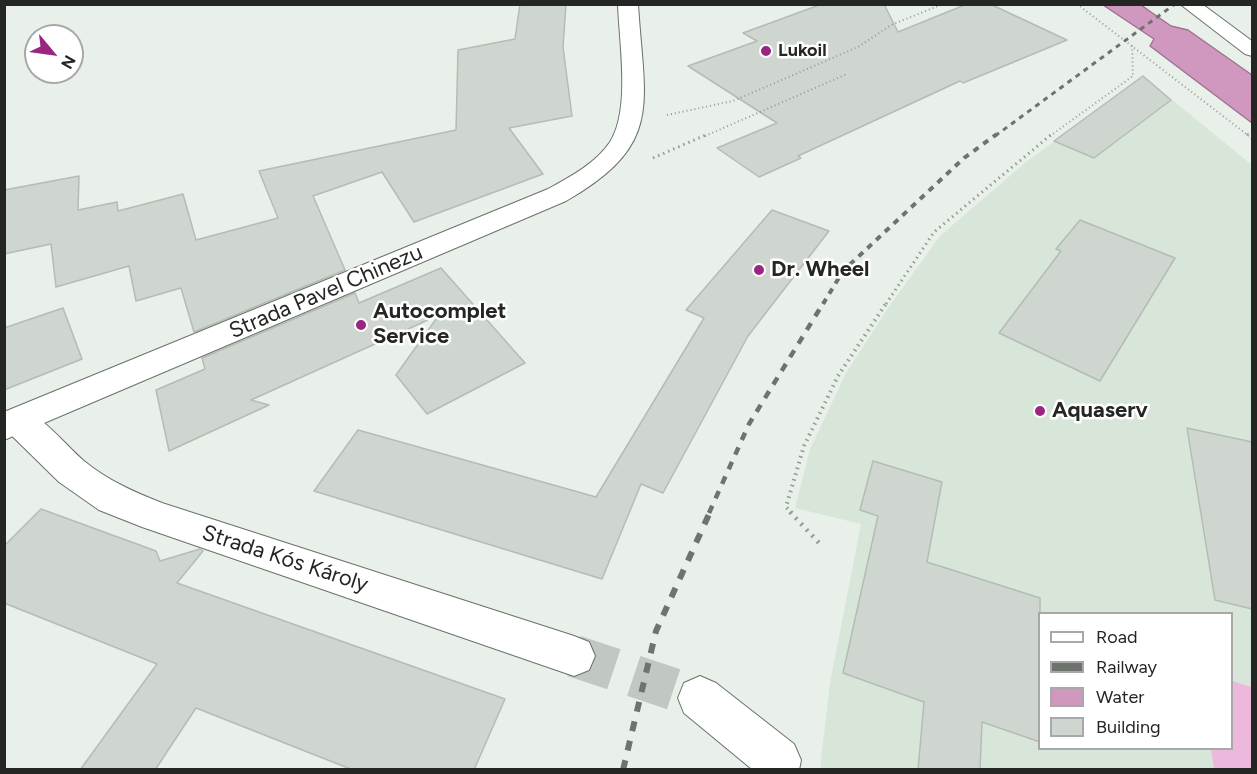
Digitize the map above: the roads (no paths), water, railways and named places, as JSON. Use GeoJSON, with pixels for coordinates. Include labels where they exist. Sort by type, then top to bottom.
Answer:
{"type":"FeatureCollection","features":[{"type":"Feature","properties":{"kind":"main road","name":"Strada Pavel Chinezu"},"geometry":{"type":"LineString","coordinates":[[11,424],[557,195],[591,176],[611,154],[627,130],[632,97],[628,4]]}},
{"type":"Feature","properties":{"kind":"main road"},"geometry":{"type":"LineString","coordinates":[[1189,4],[1252,49]]}},
{"type":"Feature","properties":{"kind":"main road","name":"Strada Kós Károly"},"geometry":{"type":"LineString","coordinates":[[11,424],[72,472],[112,499],[155,516],[574,656]]}},
{"type":"Feature","properties":{"kind":"main road"},"geometry":{"type":"LineString","coordinates":[[700,698],[778,760],[777,770]]}},
{"type":"Feature","properties":{"kind":"water"},"geometry":{"type":"Polygon","coordinates":[[[1103,5],[1141,5],[1171,26],[1188,30],[1252,75],[1252,123],[1150,46],[1154,39],[1103,5]]]}},
{"type":"Feature","properties":{"kind":"tunnel"},"geometry":{"type":"LineString","coordinates":[[574,656],[700,698]]}},
{"type":"Feature","properties":{"kind":"railway"},"geometry":{"type":"LineString","coordinates":[[995,136],[1175,4]]}},
{"type":"Feature","properties":{"kind":"railway"},"geometry":{"type":"LineString","coordinates":[[823,304],[843,271],[964,158],[997,134]]}},
{"type":"Feature","properties":{"kind":"railway"},"geometry":{"type":"LineString","coordinates":[[709,513],[749,424],[824,302]]}},
{"type":"Feature","properties":{"kind":"railway"},"geometry":{"type":"LineString","coordinates":[[623,770],[656,631],[710,512]]}},
{"type":"Feature","properties":{"kind":"place","name":"Lukoil"},"geometry":{"type":"Point","coordinates":[766,51]}},
{"type":"Feature","properties":{"kind":"place","name":"Dr. Wheel"},"geometry":{"type":"Point","coordinates":[759,270]}},
{"type":"Feature","properties":{"kind":"place","name":"Autocomplet Service"},"geometry":{"type":"Point","coordinates":[361,325]}},
{"type":"Feature","properties":{"kind":"place","name":"Aquaserv"},"geometry":{"type":"Point","coordinates":[1040,411]}}]}
